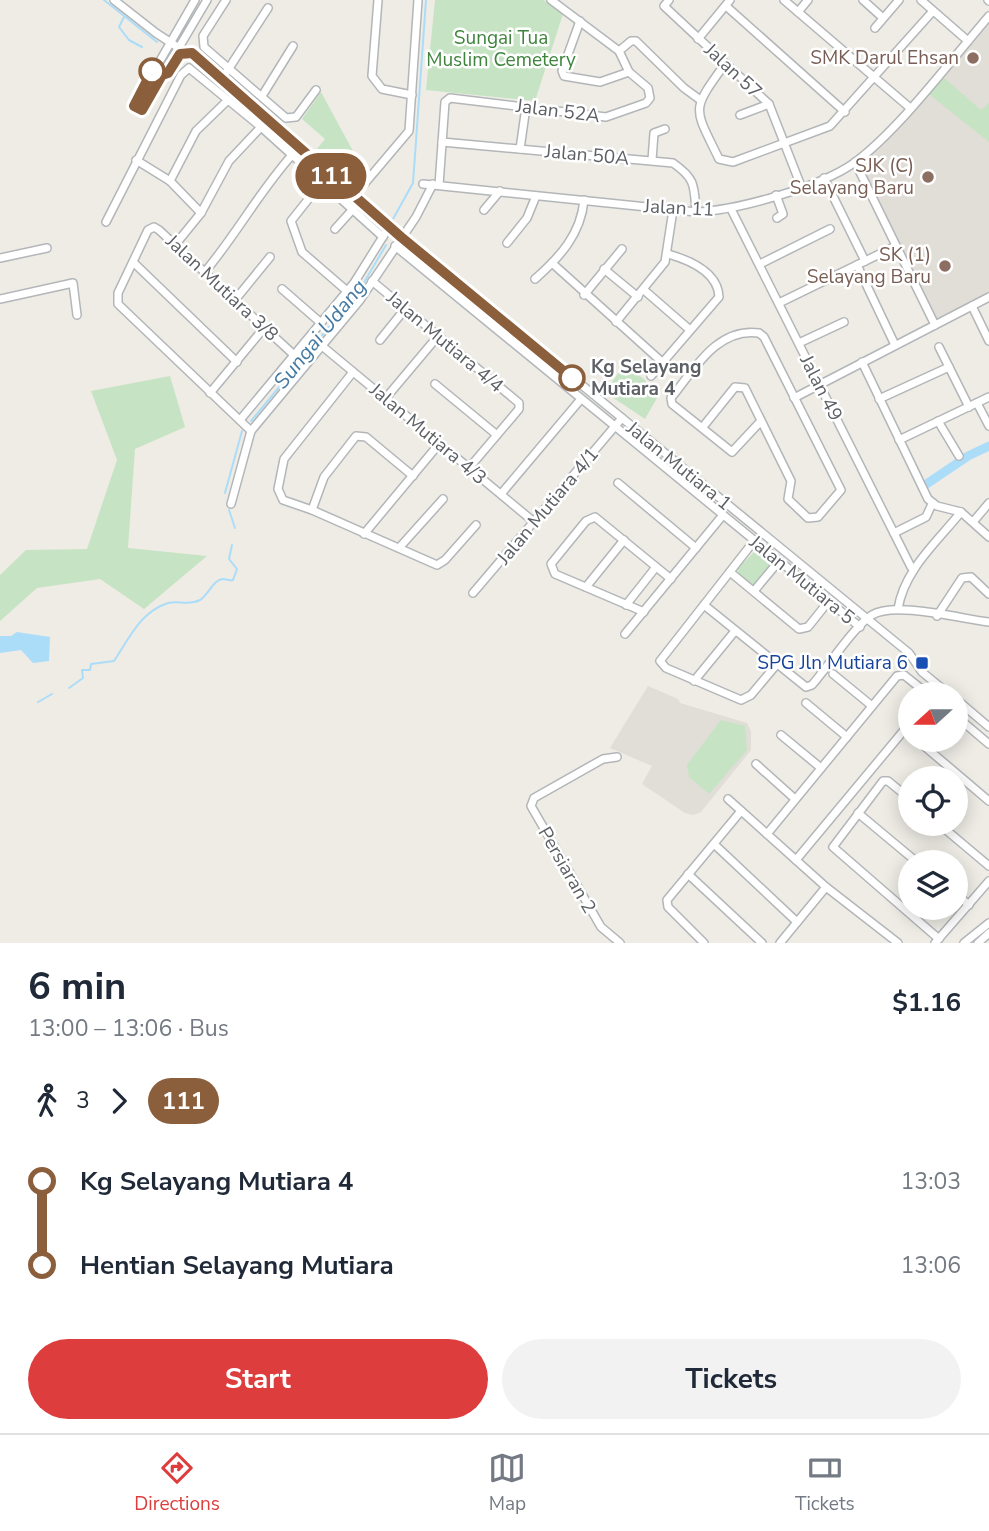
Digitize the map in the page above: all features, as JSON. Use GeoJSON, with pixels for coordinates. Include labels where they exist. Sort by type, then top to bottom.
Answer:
{"type":"FeatureCollection","features":[{"type":"Feature","properties":{"kind":"street","name":"Jalan Mutiara 1"},"geometry":{"type":"LineString","coordinates":[[114,0],[156,33],[192,53],[389,227],[909,653],[922,672],[934,682]]}},
{"type":"Feature","properties":{"kind":"street"},"geometry":{"type":"LineString","coordinates":[[195,0],[134,106],[142,110],[207,0]]}},
{"type":"Feature","properties":{"kind":"street"},"geometry":{"type":"LineString","coordinates":[[226,0],[202,42],[286,118],[296,117],[316,90]]}},
{"type":"Feature","properties":{"kind":"street"},"geometry":{"type":"LineString","coordinates":[[378,0],[372,76],[382,89],[412,94]]}},
{"type":"Feature","properties":{"kind":"street"},"geometry":{"type":"LineString","coordinates":[[354,196],[404,141],[409,131],[418,0]]}},
{"type":"Feature","properties":{"kind":"street","name":"Jalan 52A"},"geometry":{"type":"LineString","coordinates":[[442,142],[445,102],[450,98],[606,117],[646,103],[650,97],[648,88],[629,72],[619,51],[551,0]]}},
{"type":"Feature","properties":{"kind":"street"},"geometry":{"type":"LineString","coordinates":[[784,0],[909,107]]}},
{"type":"Feature","properties":{"kind":"street"},"geometry":{"type":"LineString","coordinates":[[798,12],[808,0]]}},
{"type":"Feature","properties":{"kind":"street"},"geometry":{"type":"LineString","coordinates":[[863,0],[883,18]]}},
{"type":"Feature","properties":{"kind":"street"},"geometry":{"type":"LineString","coordinates":[[875,28],[899,0]]}},
{"type":"Feature","properties":{"kind":"street"},"geometry":{"type":"LineString","coordinates":[[921,0],[968,41]]}},
{"type":"Feature","properties":{"kind":"street","name":"Jalan 57"},"geometry":{"type":"LineString","coordinates":[[666,3],[698,38],[769,104],[801,187]]}},
{"type":"Feature","properties":{"kind":"street"},"geometry":{"type":"LineString","coordinates":[[698,38],[728,3],[845,112]]}},
{"type":"Feature","properties":{"kind":"street"},"geometry":{"type":"LineString","coordinates":[[222,79],[268,8]]}},
{"type":"Feature","properties":{"kind":"street"},"geometry":{"type":"LineString","coordinates":[[725,64],[699,99],[698,114],[719,159],[725,162],[821,131],[845,112],[933,11]]}},
{"type":"Feature","properties":{"kind":"street","name":"Jalan 11"},"geometry":{"type":"LineString","coordinates":[[423,184],[696,212],[732,209],[801,187],[855,162],[909,107],[989,16]]}},
{"type":"Feature","properties":{"kind":"street"},"geometry":{"type":"LineString","coordinates":[[580,21],[562,71],[564,76],[600,82],[629,72]]}},
{"type":"Feature","properties":{"kind":"street"},"geometry":{"type":"LineString","coordinates":[[162,75],[168,73],[180,54],[192,53],[189,42],[191,26]]}},
{"type":"Feature","properties":{"kind":"street"},"geometry":{"type":"LineString","coordinates":[[156,33],[169,34],[178,27]]}},
{"type":"Feature","properties":{"kind":"street"},"geometry":{"type":"LineString","coordinates":[[156,33],[161,40],[163,53]]}},
{"type":"Feature","properties":{"kind":"street"},"geometry":{"type":"LineString","coordinates":[[619,51],[631,41],[636,41],[684,89],[699,99]]}},
{"type":"Feature","properties":{"kind":"street"},"geometry":{"type":"LineString","coordinates":[[262,96],[293,46]]}},
{"type":"Feature","properties":{"kind":"street"},"geometry":{"type":"LineString","coordinates":[[106,222],[184,69],[193,69],[383,237]]}},
{"type":"Feature","properties":{"kind":"street"},"geometry":{"type":"LineString","coordinates":[[170,181],[197,131],[228,100]]}},
{"type":"Feature","properties":{"kind":"street"},"geometry":{"type":"LineString","coordinates":[[740,115],[769,104]]}},
{"type":"Feature","properties":{"kind":"street"},"geometry":{"type":"LineString","coordinates":[[520,149],[526,107]]}},
{"type":"Feature","properties":{"kind":"street"},"geometry":{"type":"LineString","coordinates":[[175,245],[201,213],[229,161],[261,127]]}},
{"type":"Feature","properties":{"kind":"street"},"geometry":{"type":"LineString","coordinates":[[652,160],[654,133],[666,129]]}},
{"type":"Feature","properties":{"kind":"street"},"geometry":{"type":"LineString","coordinates":[[231,504],[251,431],[322,346],[372,281],[416,217],[436,185],[442,142]]}},
{"type":"Feature","properties":{"kind":"street","name":"Jalan 50A"},"geometry":{"type":"LineString","coordinates":[[442,142],[673,163],[687,172],[694,183],[696,212]]}},
{"type":"Feature","properties":{"kind":"street"},"geometry":{"type":"LineString","coordinates":[[205,273],[236,234],[266,185],[292,155]]}},
{"type":"Feature","properties":{"kind":"street"},"geometry":{"type":"LineString","coordinates":[[136,160],[170,181],[201,213]]}},
{"type":"Feature","properties":{"kind":"street"},"geometry":{"type":"LineString","coordinates":[[855,162],[935,325]]}},
{"type":"Feature","properties":{"kind":"street"},"geometry":{"type":"LineString","coordinates":[[824,178],[865,261]]}},
{"type":"Feature","properties":{"kind":"street"},"geometry":{"type":"LineString","coordinates":[[322,182],[292,221],[302,252],[347,291]]}},
{"type":"Feature","properties":{"kind":"street"},"geometry":{"type":"LineString","coordinates":[[484,210],[500,191]]}},
{"type":"Feature","properties":{"kind":"street"},"geometry":{"type":"LineString","coordinates":[[507,243],[527,218],[536,195]]}},
{"type":"Feature","properties":{"kind":"street"},"geometry":{"type":"LineString","coordinates":[[776,195],[783,214],[777,218]]}},
{"type":"Feature","properties":{"kind":"street"},"geometry":{"type":"LineString","coordinates":[[535,278],[552,263],[577,230],[583,200]]}},
{"type":"Feature","properties":{"kind":"street"},"geometry":{"type":"LineString","coordinates":[[335,229],[353,209]]}},
{"type":"Feature","properties":{"kind":"street","name":"Jalan 49"},"geometry":{"type":"LineString","coordinates":[[732,209],[911,567]]}},
{"type":"Feature","properties":{"kind":"street"},"geometry":{"type":"LineString","coordinates":[[616,322],[661,270],[668,254],[673,210]]}},
{"type":"Feature","properties":{"kind":"street"},"geometry":{"type":"LineString","coordinates":[[240,420],[347,291],[389,227]]}},
{"type":"Feature","properties":{"kind":"street","name":"Jalan Mutiara 3/8"},"geometry":{"type":"LineString","coordinates":[[211,393],[120,306],[117,296],[151,228],[159,230],[294,355]]}},
{"type":"Feature","properties":{"kind":"street"},"geometry":{"type":"LineString","coordinates":[[760,264],[830,229]]}},
{"type":"Feature","properties":{"kind":"street","name":"Jalan Mutiara 5"},"geometry":{"type":"LineString","coordinates":[[395,246],[860,627]]}},
{"type":"Feature","properties":{"kind":"street"},"geometry":{"type":"LineString","coordinates":[[779,303],[896,246]]}},
{"type":"Feature","properties":{"kind":"street"},"geometry":{"type":"LineString","coordinates":[[0,258],[47,248]]}},
{"type":"Feature","properties":{"kind":"street"},"geometry":{"type":"LineString","coordinates":[[584,295],[622,249]]}},
{"type":"Feature","properties":{"kind":"street"},"geometry":{"type":"LineString","coordinates":[[651,376],[719,298],[718,287],[697,265],[668,254]]}},
{"type":"Feature","properties":{"kind":"street"},"geometry":{"type":"LineString","coordinates":[[234,300],[270,257]]}},
{"type":"Feature","properties":{"kind":"street"},"geometry":{"type":"LineString","coordinates":[[133,261],[237,362]]}},
{"type":"Feature","properties":{"kind":"street"},"geometry":{"type":"LineString","coordinates":[[552,263],[584,295],[662,362]]}},
{"type":"Feature","properties":{"kind":"street"},"geometry":{"type":"LineString","coordinates":[[857,265],[895,345]]}},
{"type":"Feature","properties":{"kind":"street"},"geometry":{"type":"LineString","coordinates":[[604,269],[690,330]]}},
{"type":"Feature","properties":{"kind":"street","name":"Jalan Mutiara 4/4"},"geometry":{"type":"LineString","coordinates":[[372,281],[519,403],[519,409],[469,468]]}},
{"type":"Feature","properties":{"kind":"street"},"geometry":{"type":"LineString","coordinates":[[0,299],[73,283],[77,315]]}},
{"type":"Feature","properties":{"kind":"street"},"geometry":{"type":"LineString","coordinates":[[282,289],[321,323]]}},
{"type":"Feature","properties":{"kind":"street"},"geometry":{"type":"LineString","coordinates":[[794,398],[989,297]]}},
{"type":"Feature","properties":{"kind":"street"},"geometry":{"type":"LineString","coordinates":[[972,306],[989,341]]}},
{"type":"Feature","properties":{"kind":"street"},"geometry":{"type":"LineString","coordinates":[[380,340],[405,309]]}},
{"type":"Feature","properties":{"kind":"street"},"geometry":{"type":"LineString","coordinates":[[799,343],[844,322]]}},
{"type":"Feature","properties":{"kind":"street"},"geometry":{"type":"LineString","coordinates":[[251,431],[211,393],[264,328]]}},
{"type":"Feature","properties":{"kind":"street"},"geometry":{"type":"LineString","coordinates":[[702,428],[735,387],[745,388],[791,481],[788,499],[808,518],[818,517],[841,490],[764,337],[754,332],[728,337],[717,343],[671,398],[672,404],[729,451],[734,451],[760,422]]}},
{"type":"Feature","properties":{"kind":"street"},"geometry":{"type":"LineString","coordinates":[[385,399],[438,336]]}},
{"type":"Feature","properties":{"kind":"street","name":"Jalan Mutiara 4/3"},"geometry":{"type":"LineString","coordinates":[[322,346],[534,522]]}},
{"type":"Feature","properties":{"kind":"street"},"geometry":{"type":"LineString","coordinates":[[939,347],[969,407]]}},
{"type":"Feature","properties":{"kind":"street"},"geometry":{"type":"LineString","coordinates":[[862,362],[932,504],[961,512],[989,537]]}},
{"type":"Feature","properties":{"kind":"street"},"geometry":{"type":"LineString","coordinates":[[879,399],[949,367]]}},
{"type":"Feature","properties":{"kind":"street"},"geometry":{"type":"LineString","coordinates":[[353,372],[284,459],[279,496],[283,500],[440,564],[476,525]]}},
{"type":"Feature","properties":{"kind":"street"},"geometry":{"type":"LineString","coordinates":[[435,384],[497,435]]}},
{"type":"Feature","properties":{"kind":"street"},"geometry":{"type":"LineString","coordinates":[[899,440],[989,397]]}},
{"type":"Feature","properties":{"kind":"street"},"geometry":{"type":"LineString","coordinates":[[501,495],[581,400]]}},
{"type":"Feature","properties":{"kind":"street"},"geometry":{"type":"LineString","coordinates":[[977,402],[989,426]]}},
{"type":"Feature","properties":{"kind":"street","name":"Jalan Mutiara 4/1"},"geometry":{"type":"LineString","coordinates":[[473,593],[622,418]]}},
{"type":"Feature","properties":{"kind":"street"},"geometry":{"type":"LineString","coordinates":[[938,421],[959,456]]}},
{"type":"Feature","properties":{"kind":"street"},"geometry":{"type":"LineString","coordinates":[[312,510],[324,477],[356,436],[366,436],[413,476]]}},
{"type":"Feature","properties":{"kind":"street"},"geometry":{"type":"LineString","coordinates":[[364,534],[439,444]]}},
{"type":"Feature","properties":{"kind":"street"},"geometry":{"type":"LineString","coordinates":[[618,483],[696,548]]}},
{"type":"Feature","properties":{"kind":"street"},"geometry":{"type":"LineString","coordinates":[[399,548],[443,499]]}},
{"type":"Feature","properties":{"kind":"street"},"geometry":{"type":"LineString","coordinates":[[973,522],[989,503]]}},
{"type":"Feature","properties":{"kind":"street"},"geometry":{"type":"LineString","coordinates":[[894,533],[926,517],[932,504]]}},
{"type":"Feature","properties":{"kind":"street"},"geometry":{"type":"LineString","coordinates":[[898,609],[901,592],[912,570],[961,512]]}},
{"type":"Feature","properties":{"kind":"street"},"geometry":{"type":"LineString","coordinates":[[625,634],[723,515]]}},
{"type":"Feature","properties":{"kind":"street"},"geometry":{"type":"LineString","coordinates":[[644,612],[555,574],[551,564],[591,518],[597,518],[671,579]]}},
{"type":"Feature","properties":{"kind":"street"},"geometry":{"type":"LineString","coordinates":[[586,587],[624,540]]}},
{"type":"Feature","properties":{"kind":"street"},"geometry":{"type":"LineString","coordinates":[[754,541],[661,659],[662,666],[740,700],[746,699],[777,664]]}},
{"type":"Feature","properties":{"kind":"street"},"geometry":{"type":"LineString","coordinates":[[754,591],[779,561]]}},
{"type":"Feature","properties":{"kind":"street"},"geometry":{"type":"LineString","coordinates":[[626,605],[656,566]]}},
{"type":"Feature","properties":{"kind":"street"},"geometry":{"type":"LineString","coordinates":[[730,572],[799,629],[808,627],[828,602]]}},
{"type":"Feature","properties":{"kind":"street"},"geometry":{"type":"LineString","coordinates":[[937,616],[962,578],[971,577],[989,594]]}},
{"type":"Feature","properties":{"kind":"street"},"geometry":{"type":"LineString","coordinates":[[704,605],[802,685],[811,686],[867,619],[881,611],[898,609],[989,622]]}},
{"type":"Feature","properties":{"kind":"street"},"geometry":{"type":"LineString","coordinates":[[694,681],[735,631]]}},
{"type":"Feature","properties":{"kind":"street"},"geometry":{"type":"LineString","coordinates":[[833,674],[872,706]]}},
{"type":"Feature","properties":{"kind":"street"},"geometry":{"type":"LineString","coordinates":[[767,834],[900,674],[911,682]]}},
{"type":"Feature","properties":{"kind":"street"},"geometry":{"type":"LineString","coordinates":[[806,703],[847,737]]}},
{"type":"Feature","properties":{"kind":"street"},"geometry":{"type":"LineString","coordinates":[[968,709],[989,727]]}},
{"type":"Feature","properties":{"kind":"street"},"geometry":{"type":"LineString","coordinates":[[968,726],[989,744]]}},
{"type":"Feature","properties":{"kind":"street"},"geometry":{"type":"LineString","coordinates":[[781,736],[821,768]]}},
{"type":"Feature","properties":{"kind":"street"},"geometry":{"type":"LineString","coordinates":[[796,860],[898,741]]}},
{"type":"Feature","properties":{"kind":"street"},"geometry":{"type":"LineString","coordinates":[[931,752],[989,802]]}},
{"type":"Feature","properties":{"kind":"street","name":"Persiaran 2"},"geometry":{"type":"LineString","coordinates":[[617,757],[603,759],[534,798],[533,811],[601,927],[620,943]]}},
{"type":"Feature","properties":{"kind":"street"},"geometry":{"type":"LineString","coordinates":[[756,764],[795,799]]}},
{"type":"Feature","properties":{"kind":"street"},"geometry":{"type":"LineString","coordinates":[[898,790],[886,780],[833,847],[937,941],[989,881]]}},
{"type":"Feature","properties":{"kind":"street"},"geometry":{"type":"LineString","coordinates":[[728,799],[827,887],[898,943]]}},
{"type":"Feature","properties":{"kind":"street"},"geometry":{"type":"LineString","coordinates":[[704,943],[666,904],[741,811]]}},
{"type":"Feature","properties":{"kind":"street"},"geometry":{"type":"LineString","coordinates":[[858,813],[902,850]]}},
{"type":"Feature","properties":{"kind":"street"},"geometry":{"type":"LineString","coordinates":[[954,836],[989,866]]}},
{"type":"Feature","properties":{"kind":"street"},"geometry":{"type":"LineString","coordinates":[[714,844],[797,922]]}},
{"type":"Feature","properties":{"kind":"street"},"geometry":{"type":"LineString","coordinates":[[688,874],[762,943]]}},
{"type":"Feature","properties":{"kind":"street"},"geometry":{"type":"LineString","coordinates":[[780,943],[827,887]]}},
{"type":"Feature","properties":{"kind":"street"},"geometry":{"type":"LineString","coordinates":[[964,943],[989,923]]}},
{"type":"Feature","properties":{"kind":"street"},"geometry":{"type":"LineString","coordinates":[[978,943],[989,933]]}},
{"type":"Feature","properties":{"kind":"shaded area"},"geometry":{"type":"Polygon","coordinates":[[[989,22],[989,292],[937,318],[863,169],[864,160],[888,138],[989,22]]]}},
{"type":"Feature","properties":{"kind":"shaded area"},"geometry":{"type":"Polygon","coordinates":[[[648,686],[678,699],[680,703],[747,723],[751,731],[751,750],[701,812],[693,815],[685,813],[642,784],[652,766],[610,748],[648,686]]]}},
{"type":"Feature","properties":{"kind":"green space","name":"Sungai Tua Muslim Cemetery"},"geometry":{"type":"Polygon","coordinates":[[[435,0],[544,0],[563,14],[535,101],[426,90],[435,0]]]}},
{"type":"Feature","properties":{"kind":"green space"},"geometry":{"type":"Polygon","coordinates":[[[943,77],[981,110],[989,103],[989,142],[929,94],[943,77]]]}},
{"type":"Feature","properties":{"kind":"green space"},"geometry":{"type":"Polygon","coordinates":[[[321,92],[367,177],[357,187],[316,150],[325,139],[302,119],[321,92]]]}},
{"type":"Feature","properties":{"kind":"green space"},"geometry":{"type":"Polygon","coordinates":[[[624,365],[644,379],[657,398],[645,419],[609,395],[607,389],[624,365]]]}},
{"type":"Feature","properties":{"kind":"green space"},"geometry":{"type":"Polygon","coordinates":[[[170,376],[185,427],[135,449],[128,548],[207,556],[144,609],[100,579],[37,588],[0,621],[0,575],[26,550],[87,549],[117,460],[91,391],[170,376]]]}},
{"type":"Feature","properties":{"kind":"green space"},"geometry":{"type":"Polygon","coordinates":[[[759,547],[775,561],[755,586],[738,573],[738,568],[759,547]]]}},
{"type":"Feature","properties":{"kind":"green space"},"geometry":{"type":"Polygon","coordinates":[[[721,720],[745,726],[747,750],[709,794],[689,777],[687,765],[721,720]]]}},
{"type":"Feature","properties":{"kind":"water"},"geometry":{"type":"Polygon","coordinates":[[[17,632],[50,637],[49,661],[33,663],[21,650],[0,653],[0,636],[11,636],[17,632]]]}},
{"type":"Feature","properties":{"kind":"waterway"},"geometry":{"type":"LineString","coordinates":[[104,0],[157,42]]}},
{"type":"Feature","properties":{"kind":"waterway","name":"Sungai Udang"},"geometry":{"type":"LineString","coordinates":[[393,219],[413,183],[426,0]]}},
{"type":"Feature","properties":{"kind":"waterway"},"geometry":{"type":"LineString","coordinates":[[124,17],[119,27],[129,40],[142,47]]}},
{"type":"Feature","properties":{"kind":"waterway","name":"Sungai Udang"},"geometry":{"type":"LineString","coordinates":[[251,421],[359,291],[386,245]]}},
{"type":"Feature","properties":{"kind":"waterway","name":"Sungai Udang"},"geometry":{"type":"LineString","coordinates":[[225,493],[242,431]]}},
{"type":"Feature","properties":{"kind":"waterway"},"geometry":{"type":"LineString","coordinates":[[925,485],[968,456],[989,446]]}},
{"type":"Feature","properties":{"kind":"waterway","name":"Sungai Udang"},"geometry":{"type":"LineString","coordinates":[[229,510],[235,528]]}},
{"type":"Feature","properties":{"kind":"waterway","name":"Sungai Udang"},"geometry":{"type":"LineString","coordinates":[[69,688],[83,678],[82,670],[90,670],[91,664],[114,661],[136,627],[158,607],[172,602],[196,602],[220,580],[233,580],[237,569],[229,559],[232,545]]}},
{"type":"Feature","properties":{"kind":"waterway"},"geometry":{"type":"LineString","coordinates":[[38,702],[52,694]]}},
{"type":"Feature","properties":{"kind":"bus line","name":"111"},"geometry":{"type":"LineString","coordinates":[[152,71],[134,106],[142,110],[162,75],[168,73],[180,54],[192,53],[401,237],[572,378]]}},
{"type":"Feature","properties":{"kind":"place","name":"SMK Darul Ehsan"},"geometry":{"type":"Point","coordinates":[973,58]}},
{"type":"Feature","properties":{"kind":"place","name":"SJK (C) Selayang Baru"},"geometry":{"type":"Point","coordinates":[928,177]}},
{"type":"Feature","properties":{"kind":"place","name":"SK (1) Selayang Baru"},"geometry":{"type":"Point","coordinates":[945,266]}},
{"type":"Feature","properties":{"kind":"place","name":"Kg Selayang Mutiara 4"},"geometry":{"type":"Point","coordinates":[572,378]}},
{"type":"Feature","properties":{"kind":"place","name":"SPG Jln Mutiara 6"},"geometry":{"type":"Point","coordinates":[922,663]}}]}
